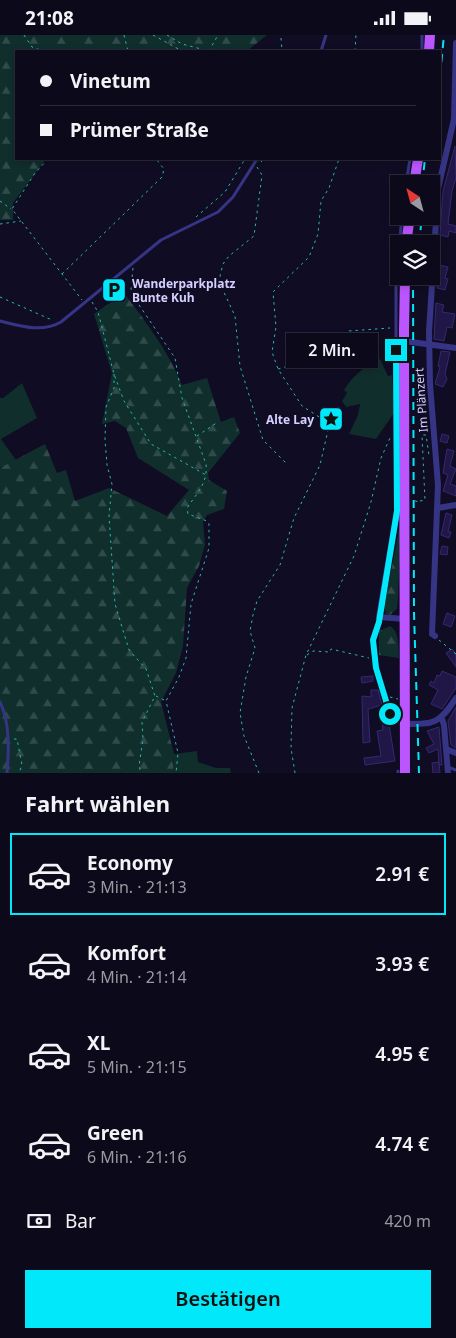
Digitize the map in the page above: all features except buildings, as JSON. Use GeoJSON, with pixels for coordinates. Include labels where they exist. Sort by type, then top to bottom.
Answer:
{"type":"FeatureCollection","features":[{"type":"Feature","properties":{"kind":"main road"},"geometry":{"type":"LineString","coordinates":[[429,50],[430,35]]}},
{"type":"Feature","properties":{"kind":"main road"},"geometry":{"type":"LineString","coordinates":[[415,175],[418,160]]}},
{"type":"Feature","properties":{"kind":"main road"},"geometry":{"type":"LineString","coordinates":[[401,772],[405,724],[405,576],[400,329],[404,285]]}},
{"type":"Feature","properties":{"kind":"street","name":"Im Plänzert"},"geometry":{"type":"LineString","coordinates":[[435,636],[432,634],[438,508],[438,461],[430,384],[430,343],[428,332],[438,189],[454,119],[456,43]]}},
{"type":"Feature","properties":{"kind":"street"},"geometry":{"type":"LineString","coordinates":[[405,619],[379,617],[397,511],[396,429],[400,342],[430,343],[456,348]]}},
{"type":"Feature","properties":{"kind":"street"},"geometry":{"type":"LineString","coordinates":[[438,508],[456,505]]}},
{"type":"Feature","properties":{"kind":"street"},"geometry":{"type":"LineString","coordinates":[[405,724],[432,722],[442,719],[456,698]]}},
{"type":"Feature","properties":{"kind":"street"},"geometry":{"type":"LineString","coordinates":[[442,719],[448,770]]}},
{"type":"Feature","properties":{"kind":"street"},"geometry":{"type":"LineString","coordinates":[[446,749],[456,753]]}},
{"type":"Feature","properties":{"kind":"lane"},"geometry":{"type":"LineString","coordinates":[[321,50],[326,35]]}},
{"type":"Feature","properties":{"kind":"lane"},"geometry":{"type":"LineString","coordinates":[[422,35],[422,50]]}},
{"type":"Feature","properties":{"kind":"lane"},"geometry":{"type":"LineString","coordinates":[[0,321],[32,328],[56,324],[90,299],[161,240],[218,212],[233,197],[256,160]]}},
{"type":"Feature","properties":{"kind":"lane"},"geometry":{"type":"LineString","coordinates":[[407,175],[410,160]]}},
{"type":"Feature","properties":{"kind":"lane"},"geometry":{"type":"LineString","coordinates":[[400,329],[396,280],[401,225]]}},
{"type":"Feature","properties":{"kind":"lane"},"geometry":{"type":"LineString","coordinates":[[379,617],[373,640],[374,659],[390,714]]}},
{"type":"Feature","properties":{"kind":"lane"},"geometry":{"type":"LineString","coordinates":[[0,702],[4,711],[8,738],[7,773]]}},
{"type":"Feature","properties":{"kind":"lane"},"geometry":{"type":"LineString","coordinates":[[448,770],[456,770]]}},
{"type":"Feature","properties":{"kind":"path"},"geometry":{"type":"LineString","coordinates":[[24,35],[32,47],[40,50]]}},
{"type":"Feature","properties":{"kind":"path"},"geometry":{"type":"LineString","coordinates":[[124,35],[128,50]]}},
{"type":"Feature","properties":{"kind":"path"},"geometry":{"type":"LineString","coordinates":[[153,35],[180,50]]}},
{"type":"Feature","properties":{"kind":"path"},"geometry":{"type":"LineString","coordinates":[[167,35],[182,44],[205,50]]}},
{"type":"Feature","properties":{"kind":"path"},"geometry":{"type":"LineString","coordinates":[[210,50],[218,35]]}},
{"type":"Feature","properties":{"kind":"path"},"geometry":{"type":"LineString","coordinates":[[355,50],[356,35]]}},
{"type":"Feature","properties":{"kind":"path"},"geometry":{"type":"LineString","coordinates":[[282,38],[282,50]]}},
{"type":"Feature","properties":{"kind":"path"},"geometry":{"type":"LineString","coordinates":[[12,209],[35,173],[47,160]]}},
{"type":"Feature","properties":{"kind":"path"},"geometry":{"type":"LineString","coordinates":[[61,274],[162,177],[164,169],[157,160]]}},
{"type":"Feature","properties":{"kind":"path"},"geometry":{"type":"LineString","coordinates":[[194,219],[215,203],[225,192],[244,160]]}},
{"type":"Feature","properties":{"kind":"path"},"geometry":{"type":"LineString","coordinates":[[256,160],[262,175],[254,236],[229,256],[223,264],[220,275],[222,288],[235,317],[240,366],[263,441],[287,464]]}},
{"type":"Feature","properties":{"kind":"path"},"geometry":{"type":"LineString","coordinates":[[258,773],[244,736],[240,713],[246,677],[255,648],[250,631],[252,615],[257,601],[280,565],[294,518],[320,465],[329,426],[327,422],[302,407],[278,369],[272,352],[276,321],[273,292],[309,257],[318,235],[321,201],[329,188],[339,160]]}},
{"type":"Feature","properties":{"kind":"path"},"geometry":{"type":"LineString","coordinates":[[0,201],[12,209],[22,221],[84,303]]}},
{"type":"Feature","properties":{"kind":"path"},"geometry":{"type":"LineString","coordinates":[[0,224],[22,221]]}},
{"type":"Feature","properties":{"kind":"path"},"geometry":{"type":"LineString","coordinates":[[131,265],[133,269],[131,289],[135,299],[175,358],[182,398],[206,464],[206,475],[202,488],[187,508],[188,514],[207,521],[209,524],[209,548],[192,597],[186,658],[179,677],[166,701],[178,753],[176,773]]}},
{"type":"Feature","properties":{"kind":"path"},"geometry":{"type":"LineString","coordinates":[[0,297],[52,320],[56,324]]}},
{"type":"Feature","properties":{"kind":"path"},"geometry":{"type":"LineString","coordinates":[[90,299],[98,312],[114,374],[124,401],[151,444],[206,475]]}},
{"type":"Feature","properties":{"kind":"path"},"geometry":{"type":"LineString","coordinates":[[278,369],[293,365],[297,360],[346,339],[348,331],[400,329]]}},
{"type":"Feature","properties":{"kind":"path"},"geometry":{"type":"LineString","coordinates":[[114,374],[114,388],[106,407],[105,440],[107,465],[112,484],[109,516],[115,604],[129,650],[146,669],[155,695],[166,701]]}},
{"type":"Feature","properties":{"kind":"path"},"geometry":{"type":"LineString","coordinates":[[323,420],[336,416],[339,422],[338,427]]}},
{"type":"Feature","properties":{"kind":"path"},"geometry":{"type":"LineString","coordinates":[[197,437],[218,423]]}},
{"type":"Feature","properties":{"kind":"path"},"geometry":{"type":"LineString","coordinates":[[295,773],[291,748],[292,708],[306,655],[354,556],[371,502],[381,458],[388,439],[396,429]]}},
{"type":"Feature","properties":{"kind":"path"},"geometry":{"type":"LineString","coordinates":[[415,501],[425,500],[422,435],[426,435],[430,462]]}},
{"type":"Feature","properties":{"kind":"path"},"geometry":{"type":"LineString","coordinates":[[435,636],[456,654]]}},
{"type":"Feature","properties":{"kind":"path"},"geometry":{"type":"LineString","coordinates":[[306,655],[313,651],[330,653],[331,649],[374,659]]}},
{"type":"Feature","properties":{"kind":"path"},"geometry":{"type":"LineString","coordinates":[[141,773],[139,760],[143,739],[142,721],[155,695]]}},
{"type":"Feature","properties":{"kind":"path"},"geometry":{"type":"LineString","coordinates":[[389,697],[399,699],[398,703]]}},
{"type":"Feature","properties":{"kind":"path"},"geometry":{"type":"LineString","coordinates":[[8,738],[17,739],[22,765],[19,773]]}},
{"type":"Feature","properties":{"kind":"green space"},"geometry":{"type":"Polygon","coordinates":[[[0,35],[267,35],[248,50],[15,50],[15,160],[45,160],[13,203],[13,220],[0,220],[0,35]]]}},
{"type":"Feature","properties":{"kind":"green space"},"geometry":{"type":"Polygon","coordinates":[[[124,293],[163,349],[182,385],[207,378],[221,422],[234,417],[240,433],[208,473],[209,480],[227,491],[224,509],[207,515],[203,522],[205,545],[199,566],[187,588],[183,646],[176,673],[161,702],[174,754],[173,773],[0,773],[0,468],[45,444],[57,473],[66,470],[75,501],[109,488],[167,516],[189,490],[138,458],[126,428],[115,421],[102,424],[112,373],[94,314],[124,293]]]}},
{"type":"Feature","properties":{"kind":"green space"},"geometry":{"type":"Polygon","coordinates":[[[380,359],[388,376],[392,375],[394,413],[376,439],[349,434],[358,415],[360,404],[346,407],[342,401],[347,393],[344,390],[359,372],[380,359]]]}},
{"type":"Feature","properties":{"kind":"green space"},"geometry":{"type":"Polygon","coordinates":[[[22,383],[37,418],[1,439],[16,460],[0,468],[0,398],[3,398],[22,383]]]}},
{"type":"Feature","properties":{"kind":"green space"},"geometry":{"type":"Polygon","coordinates":[[[401,519],[397,609],[390,615],[386,614],[384,608],[401,519]]]}},
{"type":"Feature","properties":{"kind":"green space"},"geometry":{"type":"Polygon","coordinates":[[[390,626],[397,636],[399,658],[379,655],[379,631],[390,626]]]}},
{"type":"Feature","properties":{"kind":"green space"},"geometry":{"type":"Polygon","coordinates":[[[197,751],[198,762],[216,768],[230,768],[231,773],[173,773],[174,754],[197,751]]]}},
{"type":"Feature","properties":{"kind":"railway"},"geometry":{"type":"LineString","coordinates":[[441,66],[444,35]]}},
{"type":"Feature","properties":{"kind":"railway"},"geometry":{"type":"LineString","coordinates":[[423,175],[425,160]]}},
{"type":"Feature","properties":{"kind":"railway"},"geometry":{"type":"LineString","coordinates":[[420,235],[421,225]]}},
{"type":"Feature","properties":{"kind":"railway"},"geometry":{"type":"LineString","coordinates":[[413,285],[414,613],[419,773]]}},
{"type":"Feature","properties":{"kind":"place","name":"Wanderparkplatz Bunte Kuh"},"geometry":{"type":"Point","coordinates":[114,290]}},
{"type":"Feature","properties":{"kind":"place","name":"Alte Lay"},"geometry":{"type":"Point","coordinates":[331,419]}},
{"type":"Feature","properties":{"kind":"route"},"geometry":{"type":"LineString","coordinates":[[390,714],[376,668],[373,640],[379,622],[397,511],[396,350]]}}]}
